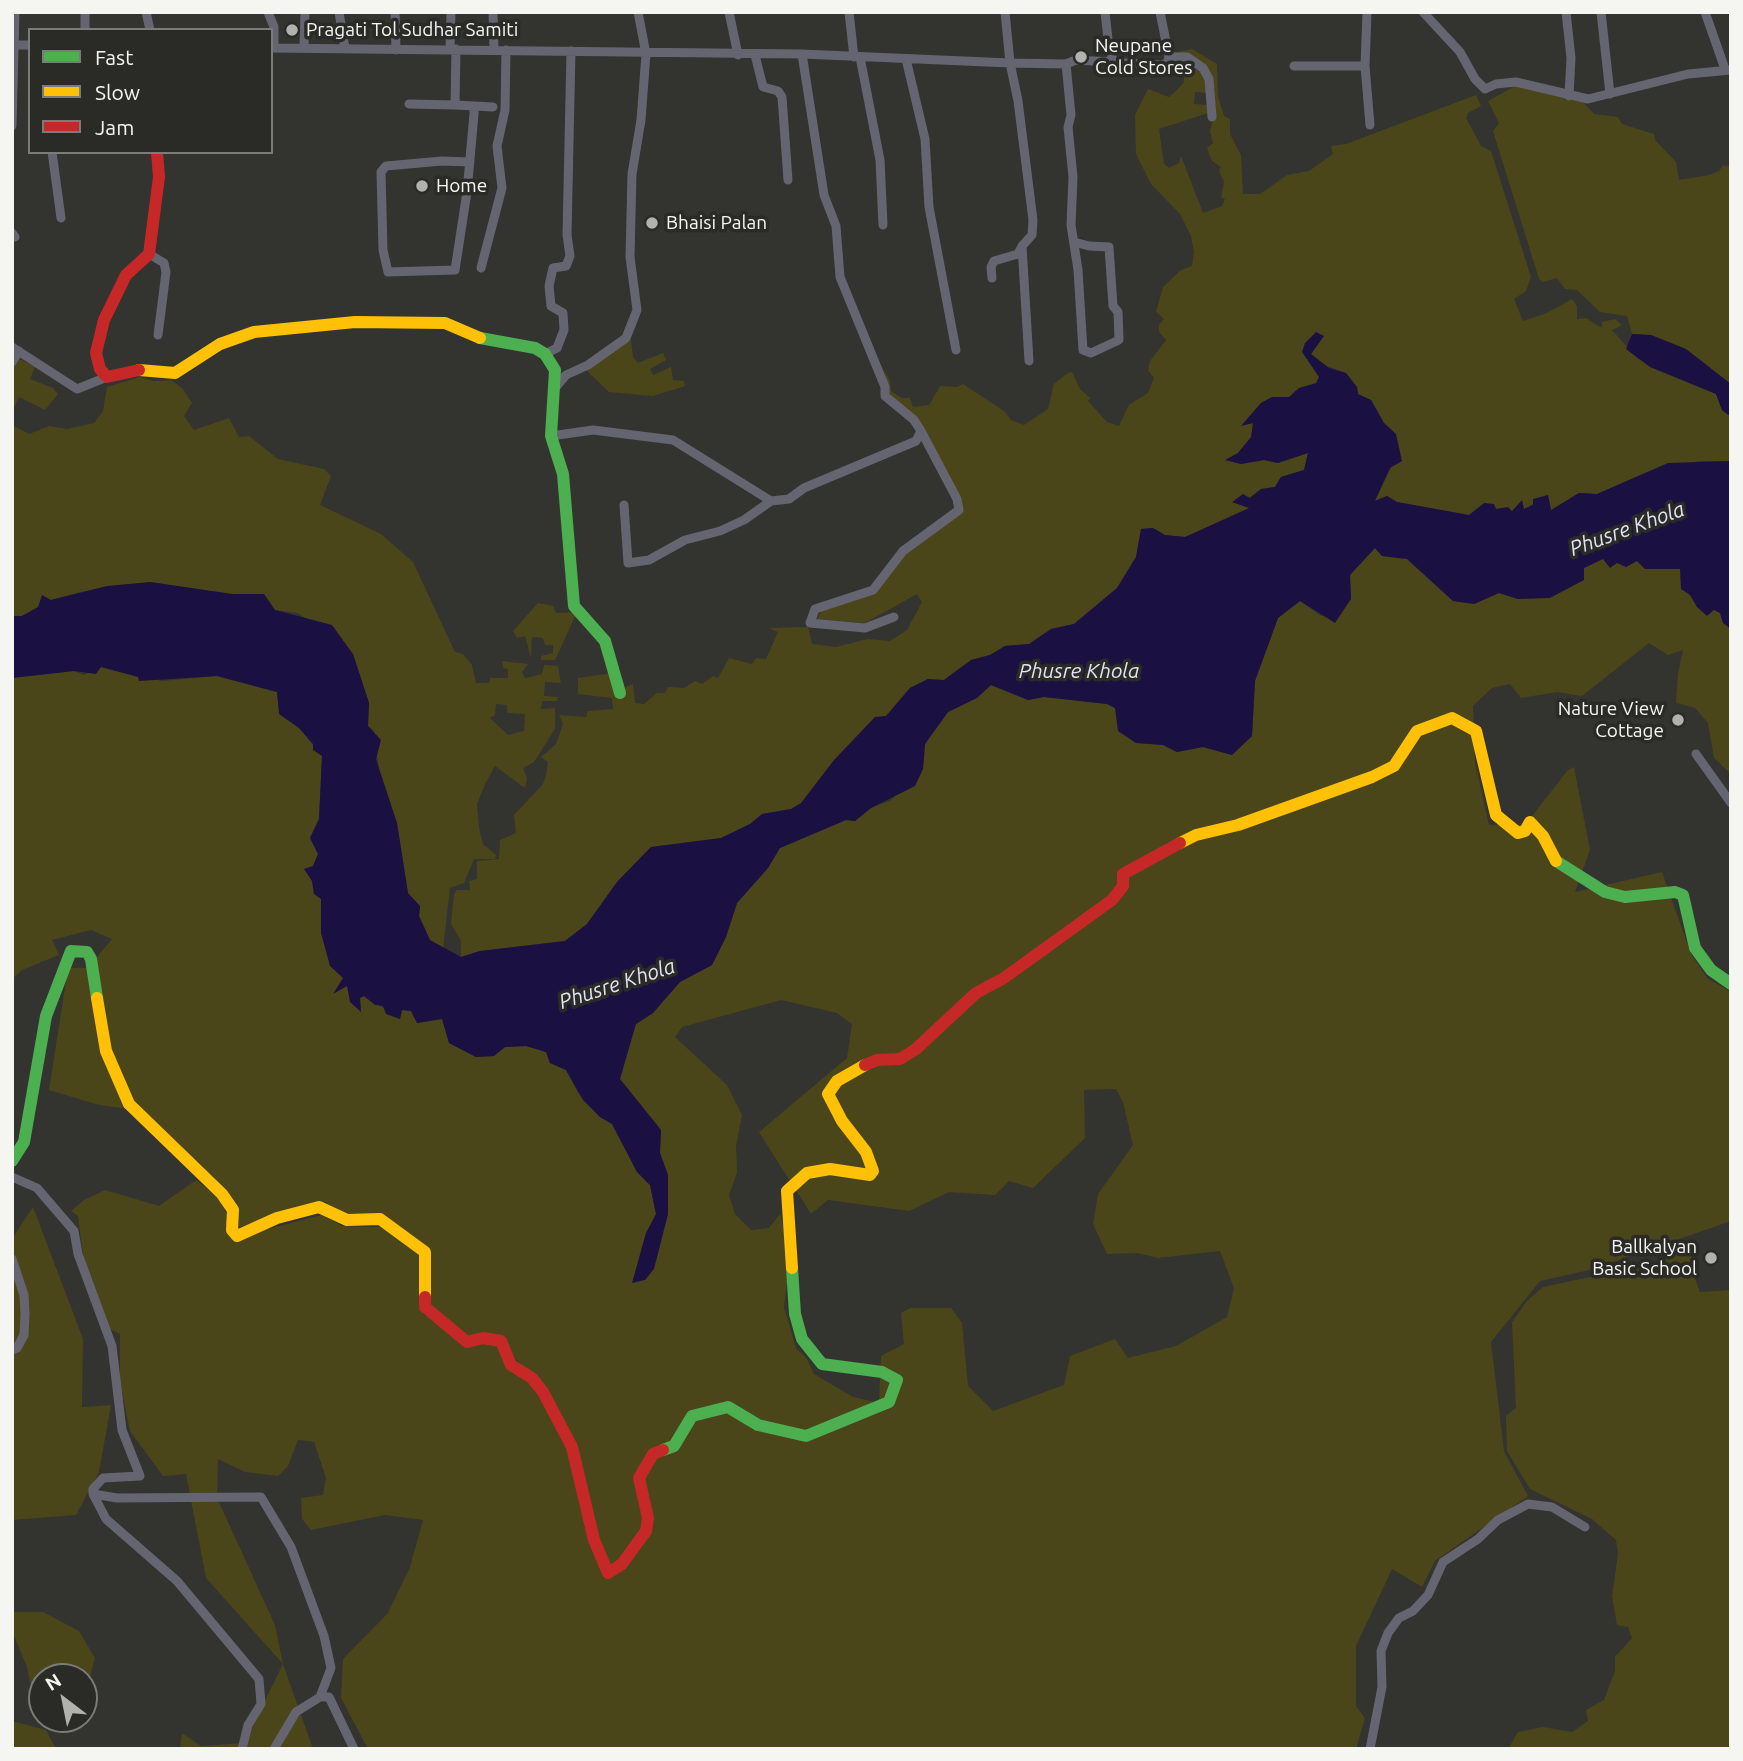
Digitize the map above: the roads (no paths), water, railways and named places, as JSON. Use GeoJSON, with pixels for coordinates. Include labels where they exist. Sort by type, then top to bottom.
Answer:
{"type":"FeatureCollection","features":[{"type":"Feature","properties":{"kind":"street"},"geometry":{"type":"LineString","coordinates":[[12,125],[15,12]]}},
{"type":"Feature","properties":{"kind":"street"},"geometry":{"type":"LineString","coordinates":[[268,12],[274,27],[273,48],[802,54],[1010,63],[1066,64],[1076,60],[1161,65],[1167,62],[1169,57],[1160,12]]}},
{"type":"Feature","properties":{"kind":"street"},"geometry":{"type":"LineString","coordinates":[[304,47],[305,12]]}},
{"type":"Feature","properties":{"kind":"street"},"geometry":{"type":"LineString","coordinates":[[339,12],[345,48]]}},
{"type":"Feature","properties":{"kind":"street"},"geometry":{"type":"LineString","coordinates":[[395,12],[396,50]]}},
{"type":"Feature","properties":{"kind":"street"},"geometry":{"type":"LineString","coordinates":[[451,12],[455,105]]}},
{"type":"Feature","properties":{"kind":"street"},"geometry":{"type":"LineString","coordinates":[[493,12],[494,49]]}},
{"type":"Feature","properties":{"kind":"street"},"geometry":{"type":"LineString","coordinates":[[554,388],[566,375],[597,359],[626,338],[637,310],[630,257],[632,174],[641,120],[646,54],[638,12]]}},
{"type":"Feature","properties":{"kind":"street"},"geometry":{"type":"LineString","coordinates":[[729,12],[738,55]]}},
{"type":"Feature","properties":{"kind":"street"},"geometry":{"type":"LineString","coordinates":[[849,12],[880,160],[883,225]]}},
{"type":"Feature","properties":{"kind":"street"},"geometry":{"type":"LineString","coordinates":[[992,278],[991,267],[994,261],[1018,254],[1032,236],[1033,220],[1005,12]]}},
{"type":"Feature","properties":{"kind":"street"},"geometry":{"type":"LineString","coordinates":[[1105,12],[1109,48],[1114,62]]}},
{"type":"Feature","properties":{"kind":"street"},"geometry":{"type":"LineString","coordinates":[[1367,12],[1365,66],[1370,125]]}},
{"type":"Feature","properties":{"kind":"street"},"geometry":{"type":"LineString","coordinates":[[1423,12],[1460,52],[1475,79],[1485,89],[1496,84],[1516,82],[1588,99],[1688,75],[1728,70],[1706,12]]}},
{"type":"Feature","properties":{"kind":"street"},"geometry":{"type":"LineString","coordinates":[[1566,12],[1571,58],[1569,96]]}},
{"type":"Feature","properties":{"kind":"street"},"geometry":{"type":"LineString","coordinates":[[1601,12],[1610,94]]}},
{"type":"Feature","properties":{"kind":"street"},"geometry":{"type":"LineString","coordinates":[[481,268],[502,188],[497,146],[505,110],[506,50]]}},
{"type":"Feature","properties":{"kind":"street"},"geometry":{"type":"LineString","coordinates":[[545,354],[557,348],[564,330],[563,313],[551,306],[549,286],[553,268],[566,266],[570,256],[567,235],[571,51]]}},
{"type":"Feature","properties":{"kind":"street"},"geometry":{"type":"LineString","coordinates":[[802,54],[824,195],[836,226],[840,277],[885,387],[885,396],[914,420],[957,499],[959,510],[903,551],[873,590],[815,609],[810,622],[865,628],[894,617]]}},
{"type":"Feature","properties":{"kind":"street"},"geometry":{"type":"LineString","coordinates":[[755,55],[764,87],[778,91],[782,97],[788,180]]}},
{"type":"Feature","properties":{"kind":"street"},"geometry":{"type":"LineString","coordinates":[[1169,57],[1186,57],[1203,68],[1209,79],[1212,117]]}},
{"type":"Feature","properties":{"kind":"street"},"geometry":{"type":"LineString","coordinates":[[906,59],[925,139],[929,207],[956,350]]}},
{"type":"Feature","properties":{"kind":"street"},"geometry":{"type":"LineString","coordinates":[[1066,64],[1071,96],[1068,127],[1073,177],[1070,196],[1083,350],[1091,353],[1119,340],[1118,312],[1113,306],[1109,247],[1074,242]]}},
{"type":"Feature","properties":{"kind":"street"},"geometry":{"type":"LineString","coordinates":[[1294,65],[1365,66]]}},
{"type":"Feature","properties":{"kind":"street"},"geometry":{"type":"LineString","coordinates":[[409,104],[493,107]]}},
{"type":"Feature","properties":{"kind":"street"},"geometry":{"type":"LineString","coordinates":[[470,162],[442,161],[386,166],[381,172],[383,250],[388,272],[454,270],[470,162],[474,106]]}},
{"type":"Feature","properties":{"kind":"street"},"geometry":{"type":"LineString","coordinates":[[52,154],[61,219]]}},
{"type":"Feature","properties":{"kind":"street"},"geometry":{"type":"LineString","coordinates":[[107,377],[100,369],[96,353],[104,320],[126,275],[149,254],[159,177],[157,154]]}},
{"type":"Feature","properties":{"kind":"street"},"geometry":{"type":"LineString","coordinates":[[1022,246],[1029,361]]}},
{"type":"Feature","properties":{"kind":"street"},"geometry":{"type":"LineString","coordinates":[[149,254],[164,263],[166,272],[158,335]]}},
{"type":"Feature","properties":{"kind":"street"},"geometry":{"type":"LineString","coordinates":[[12,362],[15,349],[77,389],[107,377],[141,370],[175,373],[220,344],[254,332],[355,322],[445,323],[486,340],[535,348],[545,354],[555,370],[551,436],[563,474],[574,606],[605,641],[620,693]]}},
{"type":"Feature","properties":{"kind":"street"},"geometry":{"type":"LineString","coordinates":[[551,436],[593,430],[673,440],[771,501]]}},
{"type":"Feature","properties":{"kind":"street"},"geometry":{"type":"LineString","coordinates":[[624,505],[628,564],[649,560],[685,540],[720,531],[744,520],[771,501],[789,499],[804,488],[916,441],[921,431]]}},
{"type":"Feature","properties":{"kind":"street"},"geometry":{"type":"LineString","coordinates":[[12,1161],[24,1142],[46,1016],[53,992],[71,951],[87,952],[91,959],[92,983],[106,1051],[129,1104],[222,1194],[233,1210],[232,1230],[237,1236],[277,1217],[320,1207],[347,1220],[380,1219],[416,1242],[425,1252],[427,1260],[425,1307],[467,1342],[484,1338],[501,1341],[512,1365],[532,1378],[543,1392],[572,1447],[594,1540],[608,1573],[622,1564],[646,1531],[648,1518],[639,1478],[653,1454],[674,1446],[692,1416],[728,1408],[758,1425],[806,1436],[890,1402],[897,1380],[883,1372],[822,1364],[802,1339],[795,1314],[787,1191],[807,1173],[830,1169],[870,1175],[873,1171],[866,1152],[842,1121],[828,1094],[836,1081],[859,1067],[877,1060],[900,1059],[916,1049],[976,993],[1004,978],[1112,900],[1123,886],[1123,874],[1153,856],[1196,835],[1238,825],[1372,777],[1394,766],[1417,731],[1452,718],[1476,731],[1486,782],[1496,815],[1502,823],[1518,833],[1525,831],[1530,822],[1543,835],[1553,859],[1582,880],[1605,892],[1625,897],[1675,892],[1683,895],[1684,910],[1695,948],[1711,970],[1731,984]]}},
{"type":"Feature","properties":{"kind":"street"},"geometry":{"type":"LineString","coordinates":[[1696,754],[1731,803]]}},
{"type":"Feature","properties":{"kind":"street"},"geometry":{"type":"LineString","coordinates":[[12,1177],[37,1188],[74,1231],[81,1263],[112,1346],[122,1430],[140,1476],[103,1479],[93,1489],[93,1494],[106,1519],[177,1581],[259,1679],[261,1704],[248,1725],[242,1749]]}},
{"type":"Feature","properties":{"kind":"street"},"geometry":{"type":"LineString","coordinates":[[12,1259],[24,1295],[25,1314],[24,1335],[17,1348],[12,1350]]}},
{"type":"Feature","properties":{"kind":"street"},"geometry":{"type":"LineString","coordinates":[[93,1494],[117,1498],[261,1497],[291,1547],[324,1636],[331,1668],[320,1697]]}},
{"type":"Feature","properties":{"kind":"street"},"geometry":{"type":"LineString","coordinates":[[1370,1749],[1382,1686],[1381,1651],[1388,1633],[1399,1618],[1413,1611],[1428,1595],[1443,1562],[1478,1539],[1498,1520],[1528,1504],[1552,1507],[1585,1527]]}},
{"type":"Feature","properties":{"kind":"street"},"geometry":{"type":"LineString","coordinates":[[274,1749],[296,1712],[320,1697],[329,1697],[354,1749]]}},
{"type":"Feature","properties":{"kind":"water","name":"Phusre Khola"},"geometry":{"type":"Polygon","coordinates":[[[1316,332],[1324,336],[1311,354],[1329,368],[1346,373],[1357,387],[1358,394],[1371,400],[1384,423],[1396,434],[1402,461],[1390,468],[1375,501],[1387,496],[1397,502],[1469,515],[1484,503],[1494,504],[1496,509],[1508,507],[1512,511],[1522,500],[1524,509],[1533,505],[1533,499],[1548,495],[1551,510],[1579,493],[1597,494],[1668,463],[1731,461],[1731,629],[1723,623],[1720,613],[1714,610],[1707,616],[1697,607],[1690,595],[1681,589],[1680,569],[1645,569],[1637,561],[1626,567],[1617,563],[1610,568],[1603,559],[1584,568],[1584,580],[1550,598],[1518,599],[1499,593],[1474,604],[1453,601],[1407,559],[1382,556],[1375,548],[1350,575],[1351,599],[1335,623],[1300,601],[1278,618],[1255,681],[1252,736],[1232,755],[1203,747],[1177,752],[1163,745],[1136,743],[1118,731],[1115,708],[1107,704],[1044,697],[1028,700],[991,685],[977,698],[948,712],[925,744],[923,769],[915,786],[871,808],[855,821],[846,820],[780,848],[768,868],[737,903],[726,937],[712,965],[680,982],[653,1013],[636,1024],[620,1079],[661,1130],[660,1153],[668,1175],[668,1214],[654,1269],[645,1280],[632,1283],[646,1233],[656,1214],[650,1185],[637,1172],[612,1124],[600,1117],[583,1100],[566,1070],[550,1063],[546,1052],[526,1046],[505,1047],[494,1056],[476,1057],[449,1043],[442,1019],[417,1023],[411,1011],[402,1010],[400,1019],[386,1014],[383,1006],[375,1005],[364,996],[360,998],[361,1012],[350,1002],[347,986],[333,994],[343,978],[330,966],[321,933],[321,899],[314,894],[312,881],[304,869],[313,866],[318,854],[310,838],[319,819],[322,756],[313,750],[313,744],[299,728],[279,714],[277,692],[217,676],[139,681],[138,677],[101,667],[96,674],[74,671],[12,678],[12,616],[22,616],[38,607],[42,595],[51,600],[107,586],[150,582],[232,594],[264,594],[275,610],[332,625],[353,654],[369,703],[368,726],[381,740],[376,759],[397,823],[408,893],[420,906],[419,916],[430,940],[461,957],[480,951],[565,941],[587,924],[617,882],[651,847],[721,838],[750,824],[762,814],[791,809],[801,803],[834,760],[875,717],[886,716],[910,688],[928,679],[944,680],[971,660],[990,655],[1005,646],[1029,644],[1051,629],[1074,624],[1117,588],[1136,557],[1141,529],[1153,528],[1165,535],[1185,537],[1249,508],[1232,502],[1243,494],[1250,498],[1261,489],[1275,487],[1281,477],[1304,470],[1308,453],[1278,463],[1264,460],[1241,464],[1225,460],[1238,453],[1251,437],[1253,423],[1241,426],[1261,403],[1272,397],[1289,397],[1299,388],[1316,383],[1319,377],[1302,352],[1305,343],[1316,332]]]}},
{"type":"Feature","properties":{"kind":"water"},"geometry":{"type":"Polygon","coordinates":[[[1632,334],[1651,335],[1686,349],[1731,384],[1731,417],[1722,410],[1716,394],[1650,367],[1626,349],[1632,334]]]}},
{"type":"Feature","properties":{"kind":"place","name":"Pragati Tol Sudhar Samiti"},"geometry":{"type":"Point","coordinates":[292,30]}},
{"type":"Feature","properties":{"kind":"place","name":"Neupane Cold Stores"},"geometry":{"type":"Point","coordinates":[1081,57]}},
{"type":"Feature","properties":{"kind":"place","name":"Home"},"geometry":{"type":"Point","coordinates":[422,186]}},
{"type":"Feature","properties":{"kind":"place","name":"Bhaisi Palan"},"geometry":{"type":"Point","coordinates":[652,223]}},
{"type":"Feature","properties":{"kind":"place","name":"Nature View Cottage"},"geometry":{"type":"Point","coordinates":[1678,720]}},
{"type":"Feature","properties":{"kind":"place","name":"Ballkalyan Basic School"},"geometry":{"type":"Point","coordinates":[1711,1258]}}]}
